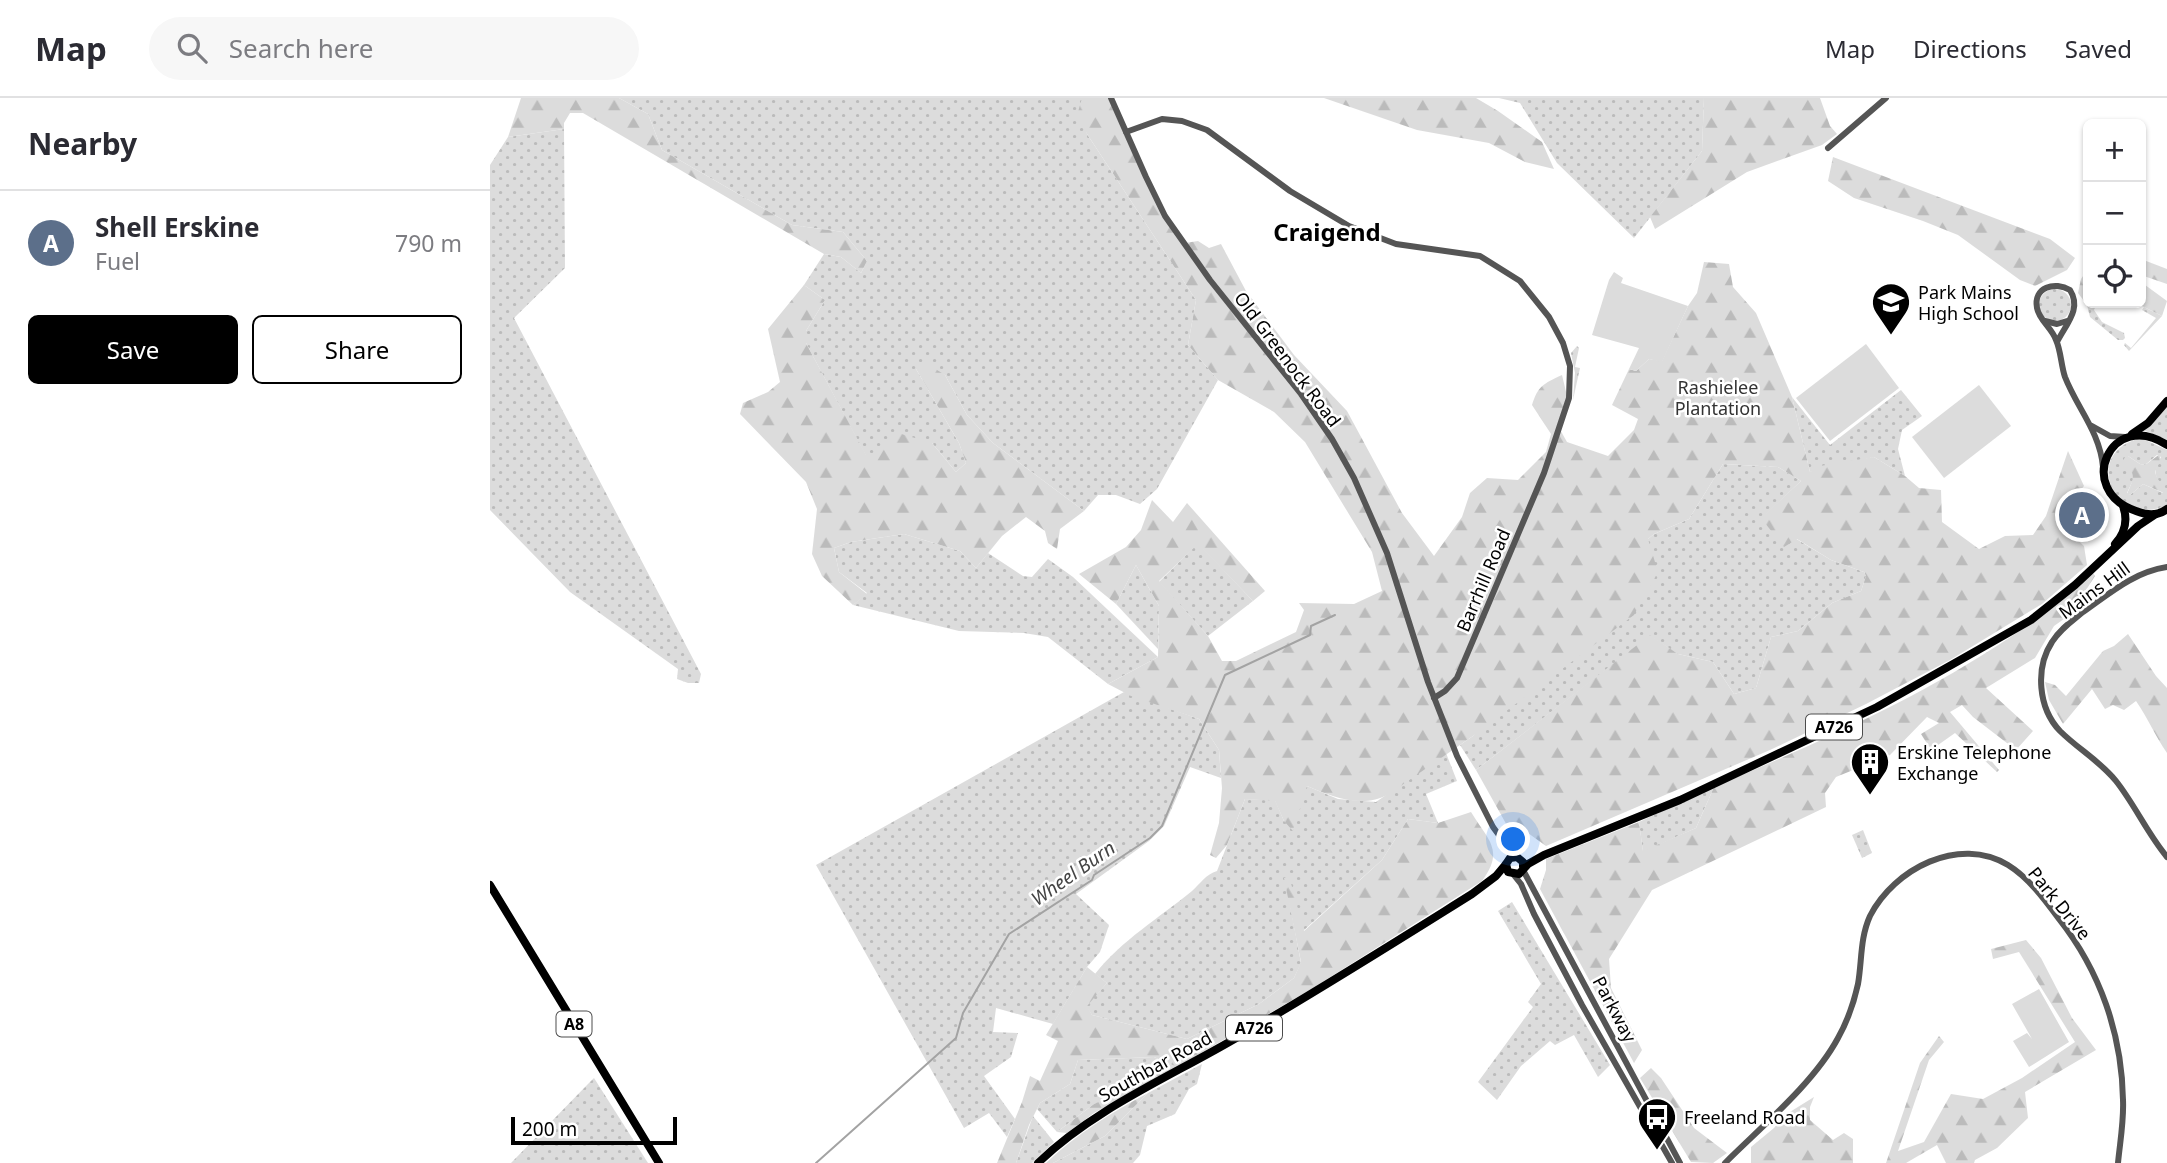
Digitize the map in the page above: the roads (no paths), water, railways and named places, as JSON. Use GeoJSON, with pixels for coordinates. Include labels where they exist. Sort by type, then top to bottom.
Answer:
{"type":"FeatureCollection","features":[{"type":"Feature","properties":{"kind":"main road"},"geometry":{"type":"LineString","coordinates":[[2123,506],[2107,489],[2103,481],[2103,467],[2110,453],[2148,423],[2167,401]]}},
{"type":"Feature","properties":{"kind":"main road"},"geometry":{"type":"LineString","coordinates":[[2129,436],[2150,436],[2167,444]]}},
{"type":"Feature","properties":{"kind":"main road","name":"A726"},"geometry":{"type":"LineString","coordinates":[[2123,506],[2140,513],[2163,512]]}},
{"type":"Feature","properties":{"kind":"main road","name":"A726"},"geometry":{"type":"LineString","coordinates":[[2102,560],[2119,540],[2126,525],[2123,506]]}},
{"type":"Feature","properties":{"kind":"main road","name":"A726"},"geometry":{"type":"LineString","coordinates":[[1523,868],[1544,855],[1680,800],[1877,707],[2031,620],[2075,585],[2138,526],[2163,512]]}},
{"type":"Feature","properties":{"kind":"main road","name":"A726"},"geometry":{"type":"LineString","coordinates":[[1511,860],[1544,855]]}},
{"type":"Feature","properties":{"kind":"main road"},"geometry":{"type":"LineString","coordinates":[[1512,874],[1507,870],[1511,860],[1523,862],[1523,868]]}},
{"type":"Feature","properties":{"kind":"main road","name":"Southbar Road"},"geometry":{"type":"LineString","coordinates":[[1038,1163],[1059,1143],[1095,1118],[1301,1001],[1472,894],[1496,876],[1511,860]]}},
{"type":"Feature","properties":{"kind":"main road","name":"Southbar Road"},"geometry":{"type":"LineString","coordinates":[[1472,894],[1523,868]]}},
{"type":"Feature","properties":{"kind":"main road","name":"A8"},"geometry":{"type":"LineString","coordinates":[[490,885],[659,1163]]}},
{"type":"Feature","properties":{"kind":"street","name":"Old Greenock Road"},"geometry":{"type":"LineString","coordinates":[[1111,98],[1158,202],[1190,254],[1301,394],[1332,439],[1354,478],[1387,553],[1434,698],[1473,790],[1511,860]]}},
{"type":"Feature","properties":{"kind":"street"},"geometry":{"type":"LineString","coordinates":[[1828,148],[1886,98]]}},
{"type":"Feature","properties":{"kind":"street","name":"Barrhill Road"},"geometry":{"type":"LineString","coordinates":[[1126,132],[1161,120],[1182,121],[1207,130],[1290,191],[1349,226],[1396,244],[1480,256],[1520,281],[1549,317],[1563,343],[1570,366],[1569,398],[1547,464],[1457,678],[1434,698]]}},
{"type":"Feature","properties":{"kind":"street"},"geometry":{"type":"LineString","coordinates":[[2057,342],[2067,321],[2074,314],[2076,304],[2074,297],[2063,286],[2054,285],[2046,287],[2040,293],[2036,301],[2037,311],[2052,329],[2065,377],[2091,425],[2102,453],[2103,467]]}},
{"type":"Feature","properties":{"kind":"street"},"geometry":{"type":"LineString","coordinates":[[2043,320],[2057,324],[2067,321]]}},
{"type":"Feature","properties":{"kind":"street"},"geometry":{"type":"LineString","coordinates":[[2091,425],[2110,436],[2129,436]]}},
{"type":"Feature","properties":{"kind":"street","name":"Mains Hill"},"geometry":{"type":"LineString","coordinates":[[2167,567],[2141,572],[2064,627],[2051,643],[2043,663],[2041,681],[2043,701],[2055,726],[2116,781],[2167,857]]}},
{"type":"Feature","properties":{"kind":"street","name":"Park Drive"},"geometry":{"type":"LineString","coordinates":[[1725,1163],[1808,1079],[1838,1040],[1858,984],[1864,933],[1881,898],[1911,871],[1930,861],[1961,854],[1999,861],[2021,874],[2066,927],[2093,971],[2106,1002],[2119,1051],[2123,1100],[2118,1163]]}},
{"type":"Feature","properties":{"kind":"street","name":"Parkway"},"geometry":{"type":"LineString","coordinates":[[1523,868],[1680,1163]]}},
{"type":"Feature","properties":{"kind":"street","name":"Parkway"},"geometry":{"type":"LineString","coordinates":[[1512,874],[1521,884],[1538,923],[1671,1163]]}},
{"type":"Feature","properties":{"kind":"waterway","name":"Wheel Burn"},"geometry":{"type":"LineString","coordinates":[[816,1163],[956,1038],[963,1013],[1009,934],[1092,880],[1094,875],[1150,838],[1162,826],[1225,675],[1310,635],[1311,626],[1335,615]]}},
{"type":"Feature","properties":{"kind":"place","name":"Park Mains High School"},"geometry":{"type":"Point","coordinates":[1891,336]}},
{"type":"Feature","properties":{"kind":"place","name":"Shell Erskine"},"geometry":{"type":"Point","coordinates":[2082,515]}},
{"type":"Feature","properties":{"kind":"place","name":"Erskine Telephone Exchange"},"geometry":{"type":"Point","coordinates":[1870,796]}},
{"type":"Feature","properties":{"kind":"place","name":"Freeland Road"},"geometry":{"type":"Point","coordinates":[1657,1151]}},
{"type":"Feature","properties":{"kind":"district","name":"Craigend"},"geometry":{"type":"Point","coordinates":[1327,231]}},
{"type":"Feature","properties":{"kind":"park label","name":"Rashielee Plantation"},"geometry":{"type":"Point","coordinates":[1718,397]}}]}
